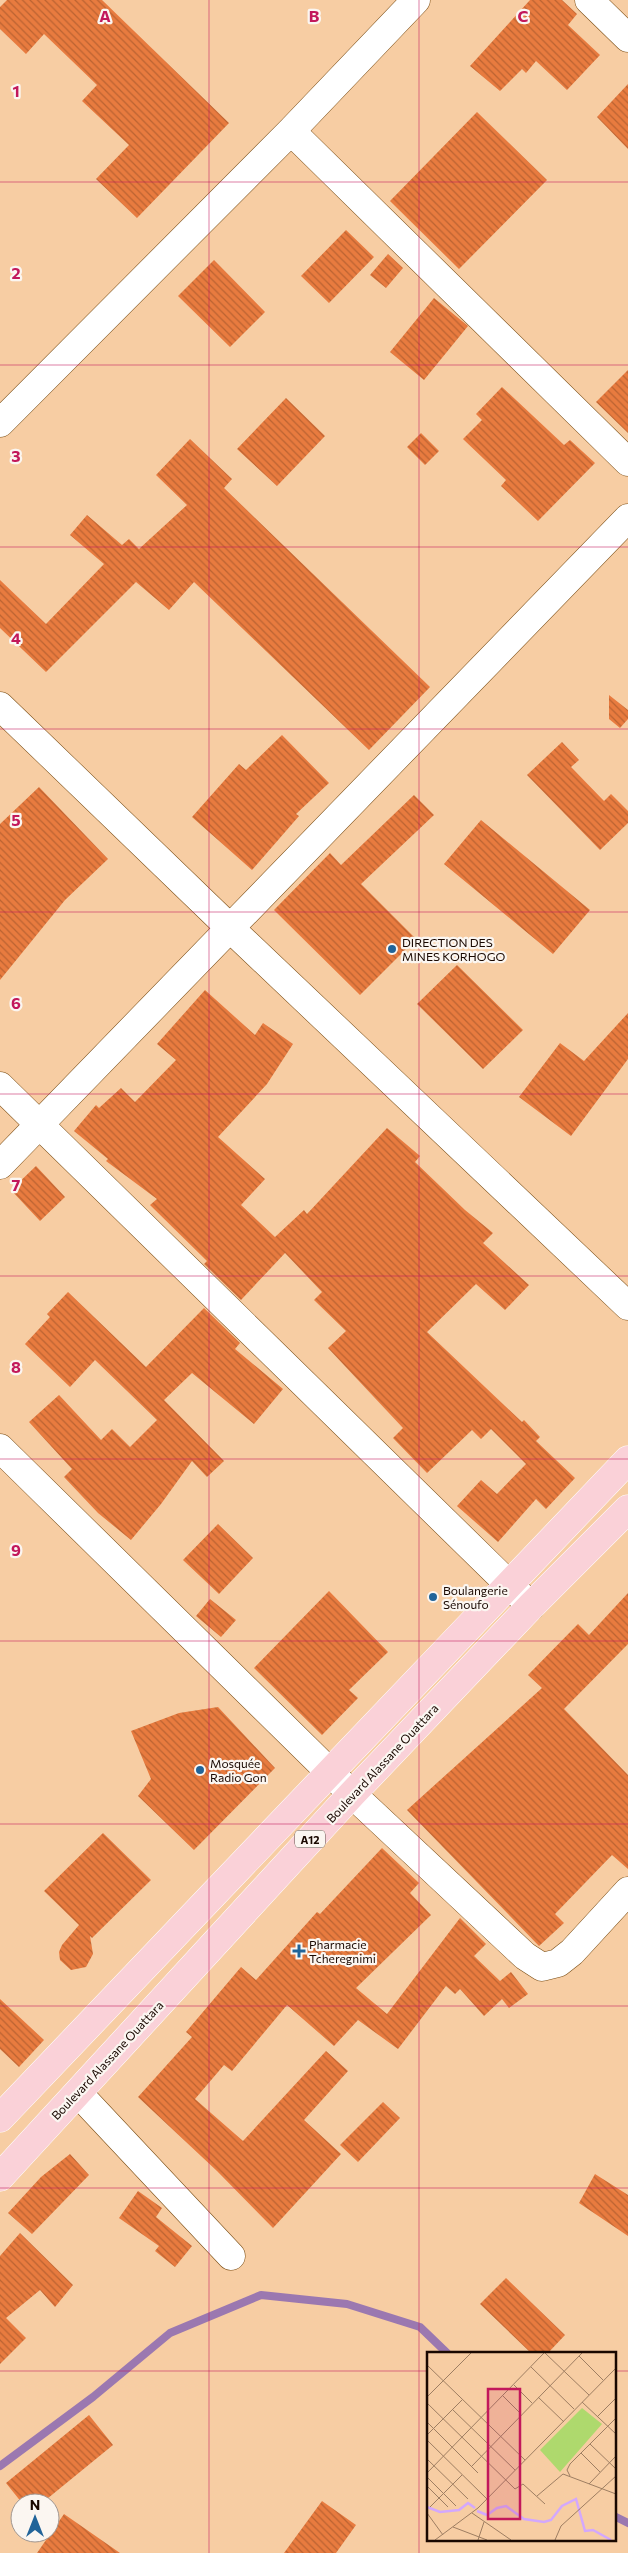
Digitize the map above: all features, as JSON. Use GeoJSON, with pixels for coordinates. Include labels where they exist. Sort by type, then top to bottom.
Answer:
{"type":"FeatureCollection","features":[{"type":"Feature","properties":{"kind":"main road","name":"A12"},"geometry":{"type":"LineString","coordinates":[[0,2118],[628,1460]]}},
{"type":"Feature","properties":{"kind":"main road","name":"Boulevard Alassane Ouattara"},"geometry":{"type":"LineString","coordinates":[[1,2175],[352,1794],[531,1606],[628,1510]]}},
{"type":"Feature","properties":{"kind":"street"},"geometry":{"type":"LineString","coordinates":[[0,423],[291,131],[416,0]]}},
{"type":"Feature","properties":{"kind":"street"},"geometry":{"type":"LineString","coordinates":[[589,0],[628,38]]}},
{"type":"Feature","properties":{"kind":"street"},"geometry":{"type":"LineString","coordinates":[[291,131],[628,462]]}},
{"type":"Feature","properties":{"kind":"street"},"geometry":{"type":"LineString","coordinates":[[0,1165],[628,518]]}},
{"type":"Feature","properties":{"kind":"street"},"geometry":{"type":"LineString","coordinates":[[0,706],[230,928],[628,1306]]}},
{"type":"Feature","properties":{"kind":"street"},"geometry":{"type":"LineString","coordinates":[[0,1086],[531,1606]]}},
{"type":"Feature","properties":{"kind":"street"},"geometry":{"type":"LineString","coordinates":[[0,1448],[330,1773],[525,1956],[542,1967],[558,1963],[572,1952],[628,1891]]}},
{"type":"Feature","properties":{"kind":"street"},"geometry":{"type":"LineString","coordinates":[[78,2092],[231,2256]]}},
{"type":"Feature","properties":{"kind":"building"},"geometry":{"type":"Polygon","coordinates":[[[7,0],[102,0],[229,123],[137,218],[96,179],[129,145],[82,101],[97,85],[44,34],[26,54],[0,29],[0,7],[7,0]]]}},
{"type":"Feature","properties":{"kind":"building"},"geometry":{"type":"Polygon","coordinates":[[[530,0],[562,0],[577,14],[568,25],[600,55],[567,90],[536,61],[526,73],[522,69],[500,91],[470,66],[530,0]]]}},
{"type":"Feature","properties":{"kind":"building"},"geometry":{"type":"Polygon","coordinates":[[[628,84],[628,149],[597,117],[628,84]]]}},
{"type":"Feature","properties":{"kind":"building"},"geometry":{"type":"Polygon","coordinates":[[[477,112],[547,180],[459,269],[390,201],[477,112]]]}},
{"type":"Feature","properties":{"kind":"building"},"geometry":{"type":"Polygon","coordinates":[[[346,230],[374,257],[329,303],[301,276],[346,230]]]}},
{"type":"Feature","properties":{"kind":"building"},"geometry":{"type":"Polygon","coordinates":[[[388,254],[403,268],[386,288],[370,275],[388,254]]]}},
{"type":"Feature","properties":{"kind":"building"},"geometry":{"type":"Polygon","coordinates":[[[214,260],[265,312],[230,347],[178,296],[214,260]]]}},
{"type":"Feature","properties":{"kind":"building"},"geometry":{"type":"Polygon","coordinates":[[[434,298],[468,326],[424,380],[390,352],[434,298]]]}},
{"type":"Feature","properties":{"kind":"building"},"geometry":{"type":"Polygon","coordinates":[[[628,370],[628,433],[596,402],[628,370]]]}},
{"type":"Feature","properties":{"kind":"building"},"geometry":{"type":"Polygon","coordinates":[[[502,387],[564,445],[570,440],[595,463],[538,521],[501,486],[506,480],[463,439],[482,420],[476,414],[502,387]]]}},
{"type":"Feature","properties":{"kind":"building"},"geometry":{"type":"Polygon","coordinates":[[[286,398],[325,436],[277,486],[237,449],[286,398]]]}},
{"type":"Feature","properties":{"kind":"building"},"geometry":{"type":"Polygon","coordinates":[[[421,433],[439,451],[425,465],[407,447],[421,433]]]}},
{"type":"Feature","properties":{"kind":"building"},"geometry":{"type":"Polygon","coordinates":[[[190,439],[232,479],[224,488],[430,687],[369,750],[194,582],[169,610],[136,582],[46,672],[0,628],[0,580],[46,624],[104,564],[70,535],[87,515],[122,545],[129,539],[139,549],[187,505],[156,475],[190,439]]]}},
{"type":"Feature","properties":{"kind":"building"},"geometry":{"type":"Polygon","coordinates":[[[609,695],[628,710],[628,719],[620,728],[609,719],[609,695]]]}},
{"type":"Feature","properties":{"kind":"building"},"geometry":{"type":"Polygon","coordinates":[[[282,735],[329,783],[296,814],[299,816],[252,870],[192,817],[239,764],[246,770],[282,735]]]}},
{"type":"Feature","properties":{"kind":"building"},"geometry":{"type":"Polygon","coordinates":[[[562,742],[579,760],[571,767],[604,801],[611,794],[628,811],[628,823],[600,850],[527,775],[562,742]]]}},
{"type":"Feature","properties":{"kind":"building"},"geometry":{"type":"Polygon","coordinates":[[[39,787],[108,859],[65,900],[0,980],[0,824],[39,787]]]}},
{"type":"Feature","properties":{"kind":"building"},"geometry":{"type":"Polygon","coordinates":[[[414,795],[434,815],[361,884],[416,939],[360,995],[274,910],[330,853],[341,865],[414,795]]]}},
{"type":"Feature","properties":{"kind":"building"},"geometry":{"type":"Polygon","coordinates":[[[481,820],[590,910],[553,954],[444,864],[481,820]]]}},
{"type":"Feature","properties":{"kind":"building"},"geometry":{"type":"Polygon","coordinates":[[[457,965],[523,1030],[483,1069],[417,1004],[457,965]]]}},
{"type":"Feature","properties":{"kind":"building"},"geometry":{"type":"Polygon","coordinates":[[[205,990],[255,1035],[263,1023],[293,1044],[267,1084],[218,1137],[265,1179],[241,1205],[275,1237],[304,1210],[307,1214],[387,1128],[420,1156],[415,1162],[465,1210],[493,1233],[483,1243],[529,1285],[505,1310],[476,1284],[427,1332],[522,1422],[524,1420],[540,1437],[536,1441],[575,1478],[546,1509],[536,1499],[498,1542],[457,1506],[481,1480],[497,1494],[526,1464],[491,1429],[481,1439],[472,1430],[427,1473],[393,1438],[403,1428],[328,1348],[346,1331],[314,1300],[322,1292],[285,1253],[241,1300],[204,1264],[207,1261],[150,1205],[157,1199],[106,1161],[108,1159],[74,1131],[96,1105],[99,1108],[121,1088],[135,1102],[176,1060],[157,1044],[205,990]]]}},
{"type":"Feature","properties":{"kind":"building"},"geometry":{"type":"Polygon","coordinates":[[[628,1013],[628,1059],[571,1136],[519,1097],[560,1043],[584,1061],[628,1013]]]}},
{"type":"Feature","properties":{"kind":"building"},"geometry":{"type":"Polygon","coordinates":[[[36,1166],[65,1197],[40,1221],[11,1190],[36,1166]]]}},
{"type":"Feature","properties":{"kind":"building"},"geometry":{"type":"Polygon","coordinates":[[[68,1292],[146,1367],[204,1308],[240,1343],[235,1349],[283,1389],[254,1424],[192,1373],[164,1400],[224,1461],[207,1477],[192,1461],[161,1504],[131,1540],[98,1513],[64,1477],[72,1469],[29,1422],[59,1395],[101,1440],[112,1429],[130,1447],[157,1420],[95,1360],[70,1387],[25,1344],[50,1317],[47,1314],[68,1292]]]}},
{"type":"Feature","properties":{"kind":"building"},"geometry":{"type":"Polygon","coordinates":[[[218,1524],[253,1558],[219,1594],[183,1560],[218,1524]]]}},
{"type":"Feature","properties":{"kind":"building"},"geometry":{"type":"Polygon","coordinates":[[[329,1591],[388,1652],[349,1690],[358,1698],[322,1735],[254,1668],[329,1591]]]}},
{"type":"Feature","properties":{"kind":"building"},"geometry":{"type":"Polygon","coordinates":[[[628,1593],[628,1644],[564,1709],[628,1775],[628,1869],[612,1855],[555,1914],[564,1923],[539,1946],[407,1810],[542,1688],[528,1675],[578,1624],[589,1635],[628,1593]]]}},
{"type":"Feature","properties":{"kind":"building"},"geometry":{"type":"Polygon","coordinates":[[[210,1599],[236,1620],[221,1637],[196,1616],[210,1599]]]}},
{"type":"Feature","properties":{"kind":"building"},"geometry":{"type":"Polygon","coordinates":[[[218,1707],[275,1768],[194,1850],[138,1796],[151,1779],[131,1731],[179,1713],[218,1707]]]}},
{"type":"Feature","properties":{"kind":"building"},"geometry":{"type":"Polygon","coordinates":[[[103,1833],[151,1880],[92,1938],[90,1936],[93,1954],[86,1967],[71,1970],[60,1960],[59,1952],[62,1945],[79,1925],[44,1891],[103,1833]]]}},
{"type":"Feature","properties":{"kind":"building"},"geometry":{"type":"Polygon","coordinates":[[[382,1848],[419,1883],[410,1893],[431,1915],[356,1988],[387,2014],[460,1918],[486,1944],[474,1956],[500,1981],[511,1972],[528,1994],[509,2008],[502,1999],[484,2016],[460,1989],[455,1994],[446,1986],[398,2049],[358,2020],[334,2046],[287,2005],[232,2071],[224,2065],[195,2099],[243,2141],[326,2051],[348,2071],[304,2120],[341,2154],[273,2228],[217,2171],[138,2097],[192,2037],[186,2032],[241,1967],[256,1980],[317,1912],[320,1914],[382,1848]]]}},
{"type":"Feature","properties":{"kind":"building"},"geometry":{"type":"Polygon","coordinates":[[[0,1999],[44,2040],[19,2067],[0,2049],[0,1999]]]}},
{"type":"Feature","properties":{"kind":"building"},"geometry":{"type":"Polygon","coordinates":[[[383,2102],[400,2118],[358,2162],[340,2145],[383,2102]]]}},
{"type":"Feature","properties":{"kind":"building"},"geometry":{"type":"Polygon","coordinates":[[[70,2154],[89,2175],[32,2234],[8,2213],[41,2177],[70,2154]]]}},
{"type":"Feature","properties":{"kind":"building"},"geometry":{"type":"Polygon","coordinates":[[[595,2174],[628,2195],[628,2236],[579,2203],[595,2174]]]}},
{"type":"Feature","properties":{"kind":"building"},"geometry":{"type":"Polygon","coordinates":[[[138,2191],[162,2208],[156,2217],[192,2246],[175,2267],[155,2251],[159,2246],[119,2218],[138,2191]]]}},
{"type":"Feature","properties":{"kind":"building"},"geometry":{"type":"Polygon","coordinates":[[[20,2233],[73,2285],[55,2307],[40,2290],[6,2318],[26,2338],[0,2364],[0,2256],[20,2233]]]}},
{"type":"Feature","properties":{"kind":"building"},"geometry":{"type":"Polygon","coordinates":[[[506,2278],[565,2335],[549,2352],[530,2352],[480,2304],[506,2278]]]}},
{"type":"Feature","properties":{"kind":"building"},"geometry":{"type":"Polygon","coordinates":[[[89,2415],[113,2445],[54,2493],[14,2493],[6,2483],[89,2415]]]}},
{"type":"Feature","properties":{"kind":"building"},"geometry":{"type":"Polygon","coordinates":[[[322,2501],[356,2525],[336,2553],[284,2553],[322,2501]]]}},
{"type":"Feature","properties":{"kind":"building"},"geometry":{"type":"Polygon","coordinates":[[[64,2514],[120,2553],[37,2553],[44,2543],[60,2543],[60,2520],[64,2514]]]}},
{"type":"Feature","properties":{"kind":"waterway"},"geometry":{"type":"LineString","coordinates":[[0,2466],[93,2397],[170,2333],[261,2295],[347,2304],[420,2327],[446,2352]]}},
{"type":"Feature","properties":{"kind":"waterway"},"geometry":{"type":"LineString","coordinates":[[616,2517],[628,2523]]}},
{"type":"Feature","properties":{"kind":"place","name":"DIRECTION DES MINES KORHOGO"},"geometry":{"type":"Point","coordinates":[392,949]}},
{"type":"Feature","properties":{"kind":"place","name":"Boulangerie Sénoufo"},"geometry":{"type":"Point","coordinates":[433,1597]}},
{"type":"Feature","properties":{"kind":"place","name":"Mosquée Radio Gon"},"geometry":{"type":"Point","coordinates":[200,1770]}},
{"type":"Feature","properties":{"kind":"place","name":"Pharmacie Tcheregnimi"},"geometry":{"type":"Point","coordinates":[299,1951]}}]}
